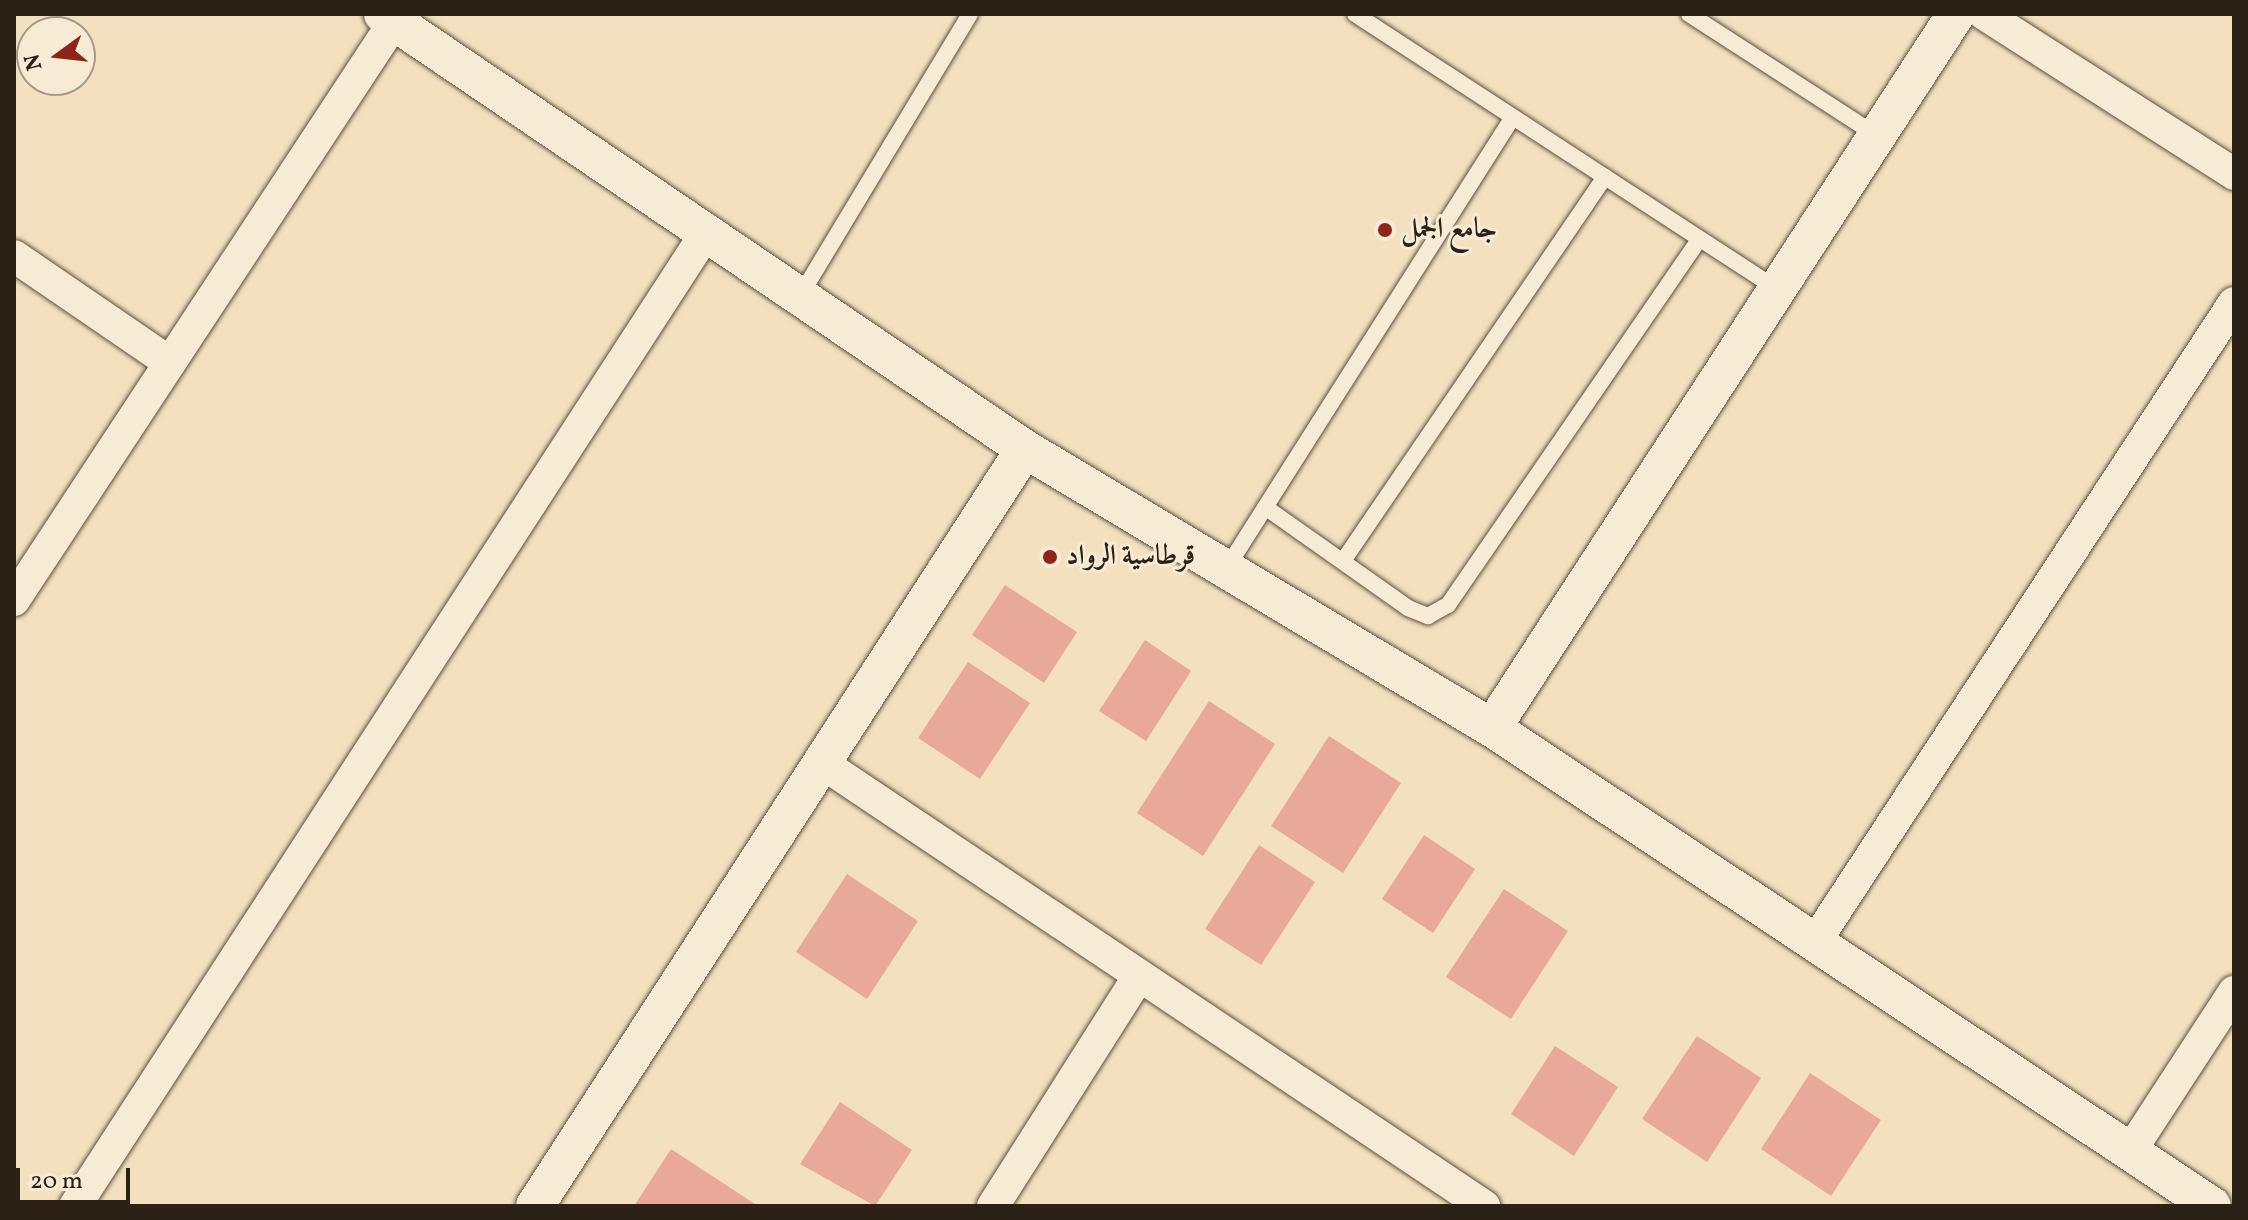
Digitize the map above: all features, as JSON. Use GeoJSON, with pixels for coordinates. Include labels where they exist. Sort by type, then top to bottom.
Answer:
{"type":"FeatureCollection","features":[{"type":"Feature","properties":{"kind":"street"},"geometry":{"type":"LineString","coordinates":[[1492,728],[1956,14]]}},
{"type":"Feature","properties":{"kind":"street"},"geometry":{"type":"LineString","coordinates":[[1984,14],[2234,174]]}},
{"type":"Feature","properties":{"kind":"street"},"geometry":{"type":"LineString","coordinates":[[14,600],[170,363],[388,18],[1025,449],[1492,728],[2212,1206]]}},
{"type":"Feature","properties":{"kind":"street"},"geometry":{"type":"LineString","coordinates":[[75,1206],[706,233]]}},
{"type":"Feature","properties":{"kind":"street"},"geometry":{"type":"LineString","coordinates":[[14,256],[170,363]]}},
{"type":"Feature","properties":{"kind":"street"},"geometry":{"type":"LineString","coordinates":[[1815,942],[2234,303]]}},
{"type":"Feature","properties":{"kind":"street"},"geometry":{"type":"LineString","coordinates":[[535,1206],[1025,449]]}},
{"type":"Feature","properties":{"kind":"street"},"geometry":{"type":"LineString","coordinates":[[822,763],[1484,1206]]}},
{"type":"Feature","properties":{"kind":"street"},"geometry":{"type":"LineString","coordinates":[[993,1206],[1139,976]]}},
{"type":"Feature","properties":{"kind":"street"},"geometry":{"type":"LineString","coordinates":[[2131,1150],[2234,992]]}},
{"type":"Feature","properties":{"kind":"lane"},"geometry":{"type":"LineString","coordinates":[[800,296],[970,14]]}},
{"type":"Feature","properties":{"kind":"lane"},"geometry":{"type":"LineString","coordinates":[[1355,14],[1777,289]]}},
{"type":"Feature","properties":{"kind":"lane"},"geometry":{"type":"LineString","coordinates":[[1689,14],[1876,135]]}},
{"type":"Feature","properties":{"kind":"lane"},"geometry":{"type":"LineString","coordinates":[[1226,569],[1513,117]]}},
{"type":"Feature","properties":{"kind":"lane"},"geometry":{"type":"LineString","coordinates":[[1343,561],[1605,177]]}},
{"type":"Feature","properties":{"kind":"lane"},"geometry":{"type":"LineString","coordinates":[[1265,507],[1408,608],[1428,616],[1448,605],[1700,239]]}},
{"type":"Feature","properties":{"kind":"building"},"geometry":{"type":"Polygon","coordinates":[[[1005,585],[1077,632],[1044,683],[972,635],[1005,585]]]}},
{"type":"Feature","properties":{"kind":"building"},"geometry":{"type":"Polygon","coordinates":[[[1145,640],[1191,671],[1146,741],[1099,711],[1145,640]]]}},
{"type":"Feature","properties":{"kind":"building"},"geometry":{"type":"Polygon","coordinates":[[[968,662],[1030,703],[980,779],[918,738],[968,662]]]}},
{"type":"Feature","properties":{"kind":"building"},"geometry":{"type":"Polygon","coordinates":[[[1209,701],[1275,744],[1203,856],[1137,813],[1209,701]]]}},
{"type":"Feature","properties":{"kind":"building"},"geometry":{"type":"Polygon","coordinates":[[[1329,736],[1401,783],[1343,873],[1271,826],[1329,736]]]}},
{"type":"Feature","properties":{"kind":"building"},"geometry":{"type":"Polygon","coordinates":[[[1424,835],[1475,869],[1433,933],[1382,899],[1424,835]]]}},
{"type":"Feature","properties":{"kind":"building"},"geometry":{"type":"Polygon","coordinates":[[[1259,845],[1315,882],[1261,965],[1205,929],[1259,845]]]}},
{"type":"Feature","properties":{"kind":"building"},"geometry":{"type":"Polygon","coordinates":[[[847,874],[918,921],[867,999],[796,952],[847,874]]]}},
{"type":"Feature","properties":{"kind":"building"},"geometry":{"type":"Polygon","coordinates":[[[1504,889],[1568,931],[1511,1019],[1446,977],[1504,889]]]}},
{"type":"Feature","properties":{"kind":"building"},"geometry":{"type":"Polygon","coordinates":[[[1697,1036],[1761,1078],[1707,1162],[1642,1119],[1697,1036]]]}},
{"type":"Feature","properties":{"kind":"building"},"geometry":{"type":"Polygon","coordinates":[[[1555,1046],[1618,1087],[1574,1156],[1511,1114],[1555,1046]]]}},
{"type":"Feature","properties":{"kind":"building"},"geometry":{"type":"Polygon","coordinates":[[[1810,1073],[1881,1120],[1831,1196],[1761,1149],[1810,1073]]]}},
{"type":"Feature","properties":{"kind":"building"},"geometry":{"type":"Polygon","coordinates":[[[840,1102],[912,1150],[875,1206],[800,1164],[840,1102]]]}},
{"type":"Feature","properties":{"kind":"building"},"geometry":{"type":"Polygon","coordinates":[[[671,1149],[758,1206],[634,1206],[671,1149]]]}},
{"type":"Feature","properties":{"kind":"place","name":"جامع الجمل"},"geometry":{"type":"Point","coordinates":[1385,230]}},
{"type":"Feature","properties":{"kind":"place","name":"قرطاسية الرواد"},"geometry":{"type":"Point","coordinates":[1050,557]}}]}
